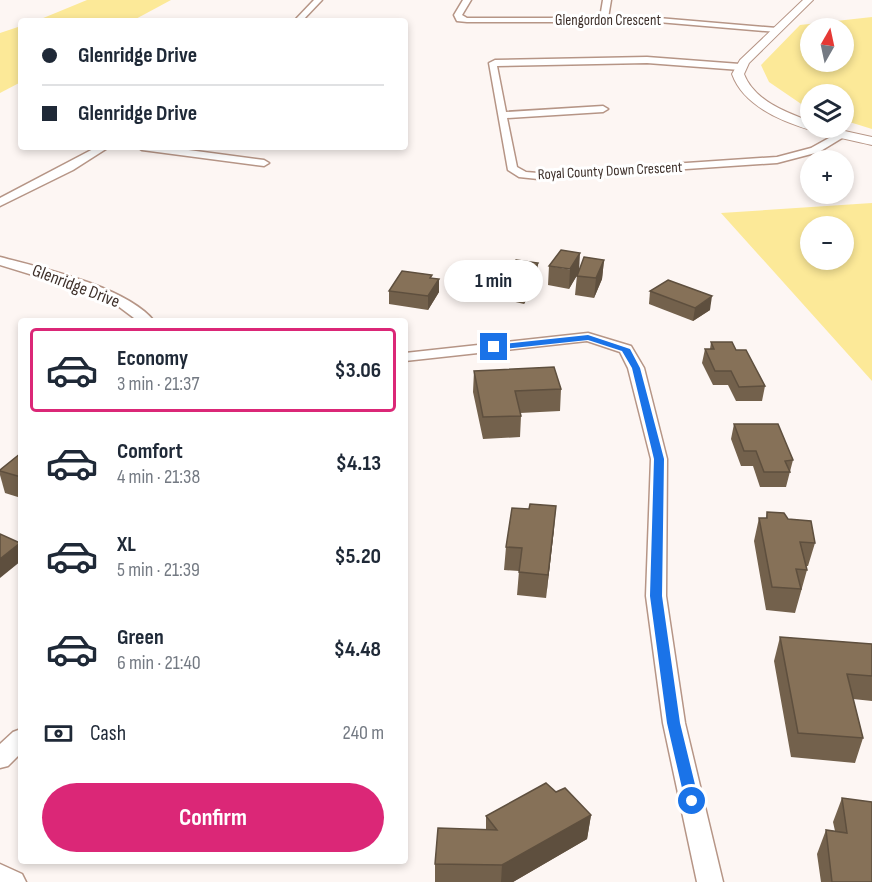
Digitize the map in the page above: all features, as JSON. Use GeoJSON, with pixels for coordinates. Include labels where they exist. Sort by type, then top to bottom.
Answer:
{"type":"FeatureCollection","features":[{"type":"Feature","properties":{"kind":"street"},"geometry":{"type":"LineString","coordinates":[[301,18],[318,0]]}},
{"type":"Feature","properties":{"kind":"street","name":"Glengordon Crescent"},"geometry":{"type":"LineString","coordinates":[[467,0],[458,15],[463,20],[690,21],[777,30]]}},
{"type":"Feature","properties":{"kind":"street"},"geometry":{"type":"LineString","coordinates":[[604,20],[607,0]]}},
{"type":"Feature","properties":{"kind":"street"},"geometry":{"type":"LineString","coordinates":[[800,121],[776,111],[755,97],[741,83],[738,74],[740,67],[808,0]]}},
{"type":"Feature","properties":{"kind":"street","name":"Royal County Down Crescent"},"geometry":{"type":"LineString","coordinates":[[740,67],[656,60],[497,62],[492,65],[512,168],[517,173],[530,176],[777,160],[815,150],[837,138]]}},
{"type":"Feature","properties":{"kind":"street"},"geometry":{"type":"LineString","coordinates":[[502,115],[603,109]]}},
{"type":"Feature","properties":{"kind":"street"},"geometry":{"type":"LineString","coordinates":[[854,137],[872,141]]}},
{"type":"Feature","properties":{"kind":"street"},"geometry":{"type":"LineString","coordinates":[[0,203],[99,150]]}},
{"type":"Feature","properties":{"kind":"street"},"geometry":{"type":"LineString","coordinates":[[165,150],[264,163]]}},
{"type":"Feature","properties":{"kind":"street","name":"Glenridge Drive"},"geometry":{"type":"LineString","coordinates":[[0,261],[93,289],[119,300],[143,318]]}},
{"type":"Feature","properties":{"kind":"street"},"geometry":{"type":"LineString","coordinates":[[408,357],[588,337],[626,349],[636,368],[659,459],[656,596],[674,723],[710,882]]}},
{"type":"Feature","properties":{"kind":"street"},"geometry":{"type":"LineString","coordinates":[[0,759],[18,741]]}},
{"type":"Feature","properties":{"kind":"street"},"geometry":{"type":"LineString","coordinates":[[0,875],[13,882]]}},
{"type":"Feature","properties":{"kind":"shaded area"},"geometry":{"type":"Polygon","coordinates":[[[87,0],[171,0],[138,18],[43,18],[87,0]]]}},
{"type":"Feature","properties":{"kind":"shaded area"},"geometry":{"type":"Polygon","coordinates":[[[872,17],[872,129],[854,123],[854,84],[800,84],[800,103],[769,82],[761,65],[800,25],[800,72],[854,72],[854,19],[872,17]]]}},
{"type":"Feature","properties":{"kind":"shaded area"},"geometry":{"type":"Polygon","coordinates":[[[18,27],[18,84],[0,93],[0,33],[18,27]]]}},
{"type":"Feature","properties":{"kind":"shaded area"},"geometry":{"type":"Polygon","coordinates":[[[872,203],[872,381],[721,213],[872,203]]]}},
{"type":"Feature","properties":{"kind":"building"},"geometry":{"type":"Polygon","coordinates":[[[561,250],[580,253],[570,269],[549,266],[561,250]]]}},
{"type":"Feature","properties":{"kind":"building"},"geometry":{"type":"Polygon","coordinates":[[[584,257],[604,260],[596,278],[577,276],[584,257]]]}},
{"type":"Feature","properties":{"kind":"building"},"geometry":{"type":"Polygon","coordinates":[[[516,260],[538,263],[525,284],[502,280],[516,260]]]}},
{"type":"Feature","properties":{"kind":"building"},"geometry":{"type":"Polygon","coordinates":[[[402,271],[432,275],[430,278],[439,279],[428,296],[389,291],[402,271]]]}},
{"type":"Feature","properties":{"kind":"building"},"geometry":{"type":"Polygon","coordinates":[[[668,280],[712,296],[695,308],[650,291],[668,280]]]}},
{"type":"Feature","properties":{"kind":"building"},"geometry":{"type":"Polygon","coordinates":[[[711,342],[732,342],[736,350],[746,350],[765,386],[739,387],[731,371],[715,371],[705,349],[714,349],[711,342]]]}},
{"type":"Feature","properties":{"kind":"building"},"geometry":{"type":"Polygon","coordinates":[[[554,367],[561,389],[515,391],[521,416],[483,417],[474,371],[554,367]]]}},
{"type":"Feature","properties":{"kind":"building"},"geometry":{"type":"Polygon","coordinates":[[[734,424],[778,424],[793,460],[785,461],[790,472],[764,472],[756,451],[744,451],[734,424]]]}},
{"type":"Feature","properties":{"kind":"building"},"geometry":{"type":"Polygon","coordinates":[[[18,455],[18,476],[0,470],[18,455]]]}},
{"type":"Feature","properties":{"kind":"building"},"geometry":{"type":"Polygon","coordinates":[[[530,504],[556,506],[548,575],[519,572],[522,548],[506,547],[512,508],[529,509],[530,504]]]}},
{"type":"Feature","properties":{"kind":"building"},"geometry":{"type":"Polygon","coordinates":[[[767,512],[784,513],[788,519],[811,521],[815,543],[800,542],[807,570],[796,569],[801,589],[772,587],[759,518],[767,518],[767,512]]]}},
{"type":"Feature","properties":{"kind":"building"},"geometry":{"type":"Polygon","coordinates":[[[0,534],[18,542],[18,545],[0,559],[0,534]]]}},
{"type":"Feature","properties":{"kind":"building"},"geometry":{"type":"Polygon","coordinates":[[[780,637],[872,644],[872,676],[847,674],[863,738],[798,733],[780,637]]]}},
{"type":"Feature","properties":{"kind":"building"},"geometry":{"type":"Polygon","coordinates":[[[546,783],[556,792],[565,788],[591,815],[502,865],[435,864],[438,828],[497,830],[486,816],[546,783]]]}},
{"type":"Feature","properties":{"kind":"building"},"geometry":{"type":"Polygon","coordinates":[[[842,798],[872,802],[872,882],[832,882],[826,830],[847,833],[842,798]]]}},
{"type":"Feature","properties":{"kind":"route"},"geometry":{"type":"LineString","coordinates":[[494,347],[588,337],[626,349],[636,368],[659,459],[656,596],[674,723],[692,801]]}}]}
